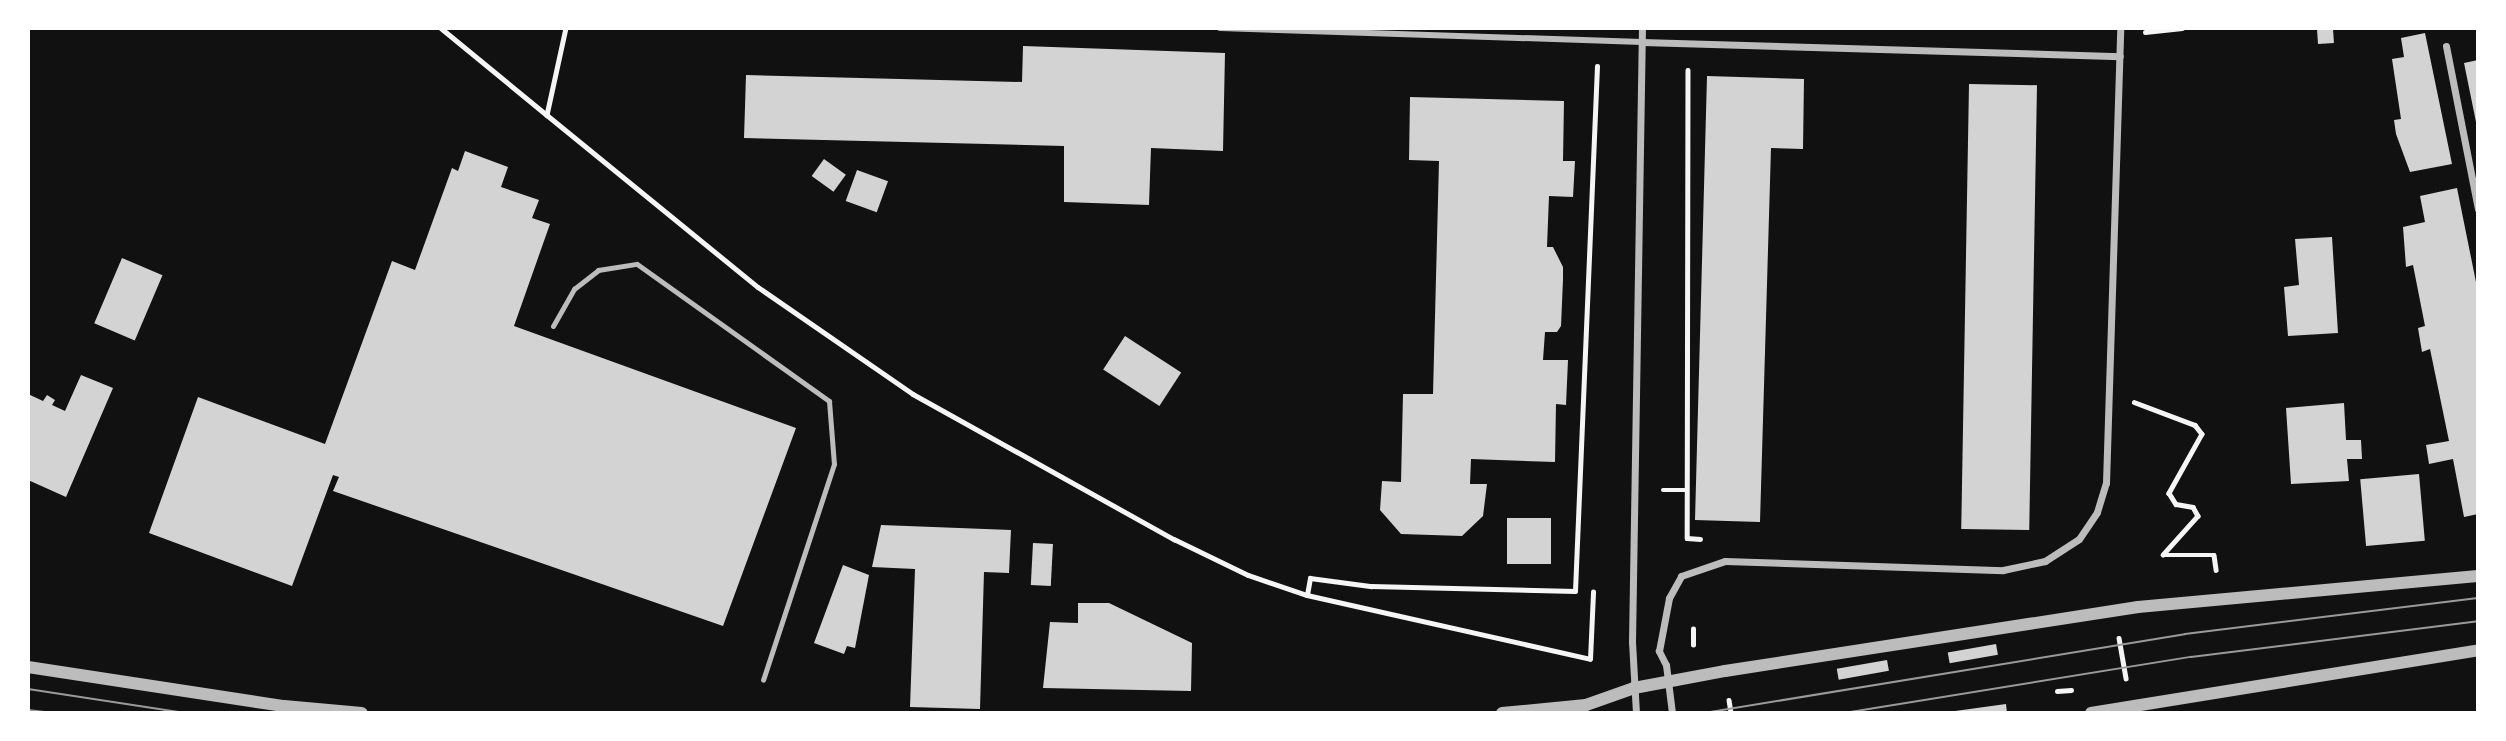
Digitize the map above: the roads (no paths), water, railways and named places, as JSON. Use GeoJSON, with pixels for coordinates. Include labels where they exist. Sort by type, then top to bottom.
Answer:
{"type":"FeatureCollection","features":[{"type":"Feature","properties":{"kind":"street"},"geometry":{"type":"LineString","coordinates":[[1220,28],[2120,56]]}},
{"type":"Feature","properties":{"kind":"street"},"geometry":{"type":"LineString","coordinates":[[1636,713],[1634,688],[1642,28]]}},
{"type":"Feature","properties":{"kind":"street"},"geometry":{"type":"LineString","coordinates":[[1672,713],[1668,682],[1659,651],[1669,597],[1681,576],[1725,561],[2003,570],[2045,561],[2079,539],[2097,512],[2106,483],[2120,32]]}},
{"type":"Feature","properties":{"kind":"street"},"geometry":{"type":"LineString","coordinates":[[2446,46],[2478,209]]}},
{"type":"Feature","properties":{"kind":"street"},"geometry":{"type":"LineString","coordinates":[[1502,713],[1586,705],[1634,688],[2115,611],[2221,597],[2478,576]]}},
{"type":"Feature","properties":{"kind":"street"},"geometry":{"type":"LineString","coordinates":[[2091,713],[2478,650]]}},
{"type":"Feature","properties":{"kind":"street"},"geometry":{"type":"LineString","coordinates":[[28,667],[284,706],[362,713]]}},
{"type":"Feature","properties":{"kind":"lane"},"geometry":{"type":"LineString","coordinates":[[553,326],[574,289],[598,270],[637,264],[829,401],[834,464],[763,680]]}},
{"type":"Feature","properties":{"kind":"tram line"},"geometry":{"type":"LineString","coordinates":[[1704,713],[2185,634],[2478,598]]}},
{"type":"Feature","properties":{"kind":"tram line"},"geometry":{"type":"LineString","coordinates":[[1844,713],[2191,657],[2478,621]]}},
{"type":"Feature","properties":{"kind":"tram line"},"geometry":{"type":"LineString","coordinates":[[28,689],[185,713]]}},
{"type":"Feature","properties":{"kind":"tram line"},"geometry":{"type":"LineString","coordinates":[[28,710],[51,713]]}}]}
